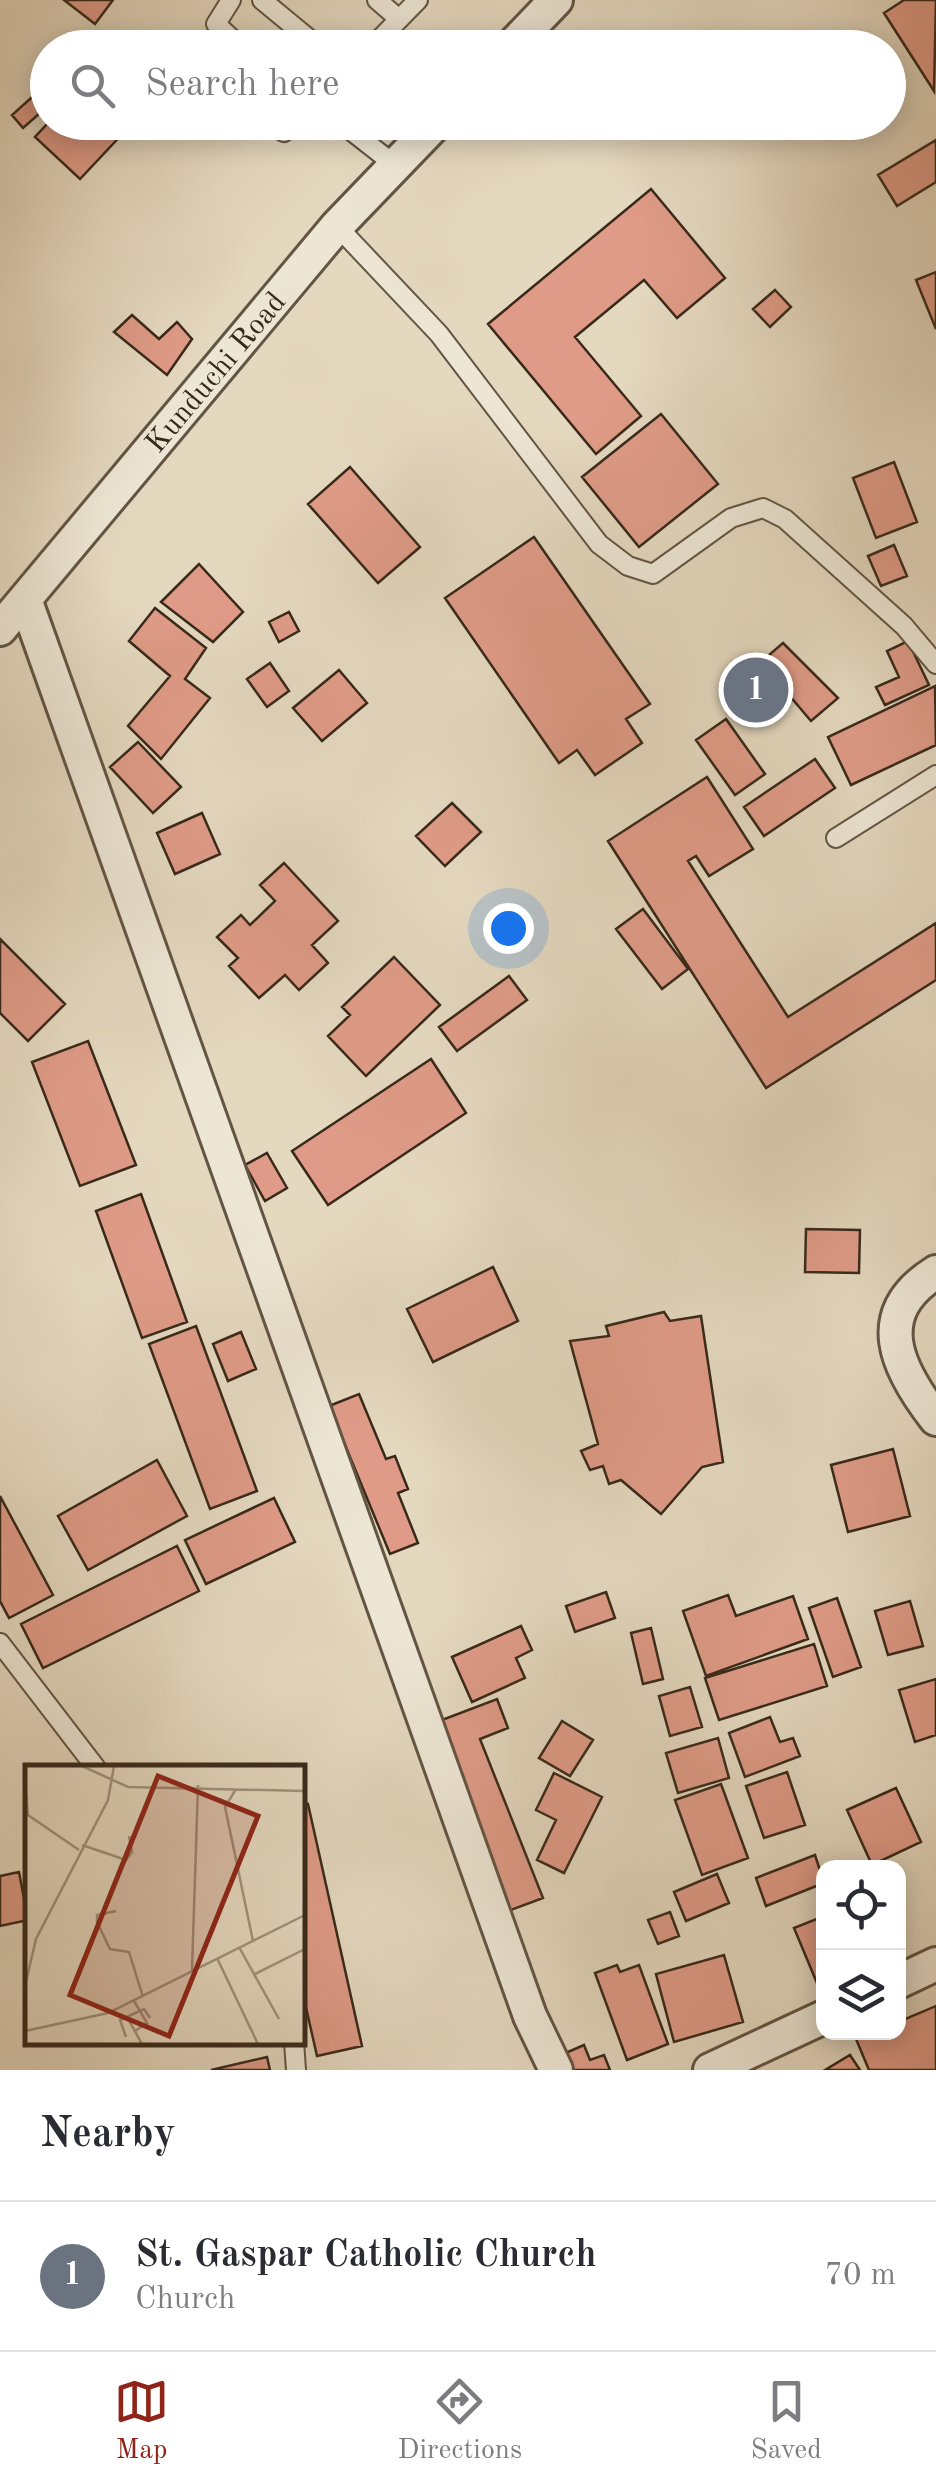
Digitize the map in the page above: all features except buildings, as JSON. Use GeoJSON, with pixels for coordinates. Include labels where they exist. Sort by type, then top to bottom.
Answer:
{"type":"FeatureCollection","features":[{"type":"Feature","properties":{"kind":"street"},"geometry":{"type":"LineString","coordinates":[[527,30],[556,0]]}},
{"type":"Feature","properties":{"kind":"street","name":"Kunduchi Road"},"geometry":{"type":"LineString","coordinates":[[0,629],[337,226],[420,140]]}},
{"type":"Feature","properties":{"kind":"street"},"geometry":{"type":"LineString","coordinates":[[25,599],[376,1592],[530,2016],[556,2070]]}},
{"type":"Feature","properties":{"kind":"street"},"geometry":{"type":"LineString","coordinates":[[936,1272],[908,1298],[893,1328],[900,1362],[936,1419]]}},
{"type":"Feature","properties":{"kind":"street"},"geometry":{"type":"LineString","coordinates":[[906,1978],[936,1964]]}},
{"type":"Feature","properties":{"kind":"street"},"geometry":{"type":"LineString","coordinates":[[710,2070],[816,2021]]}},
{"type":"Feature","properties":{"kind":"lane"},"geometry":{"type":"LineString","coordinates":[[222,30],[216,24],[231,0]]}},
{"type":"Feature","properties":{"kind":"lane"},"geometry":{"type":"LineString","coordinates":[[262,0],[298,30]]}},
{"type":"Feature","properties":{"kind":"lane"},"geometry":{"type":"LineString","coordinates":[[377,0],[399,18]]}},
{"type":"Feature","properties":{"kind":"lane"},"geometry":{"type":"LineString","coordinates":[[388,30],[418,0]]}},
{"type":"Feature","properties":{"kind":"lane"},"geometry":{"type":"LineString","coordinates":[[362,140],[395,166]]}},
{"type":"Feature","properties":{"kind":"lane"},"geometry":{"type":"LineString","coordinates":[[337,226],[438,334],[599,544],[628,566],[652,574],[732,518],[763,508],[800,532],[904,626],[936,664]]}},
{"type":"Feature","properties":{"kind":"lane"},"geometry":{"type":"LineString","coordinates":[[836,838],[936,775]]}},
{"type":"Feature","properties":{"kind":"lane"},"geometry":{"type":"LineString","coordinates":[[0,1642],[94,1765]]}},
{"type":"Feature","properties":{"kind":"lane"},"geometry":{"type":"LineString","coordinates":[[294,2045],[296,2070]]}},
{"type":"Feature","properties":{"kind":"place","name":"St. Gaspar Catholic Church"},"geometry":{"type":"Point","coordinates":[756,690]}}]}
